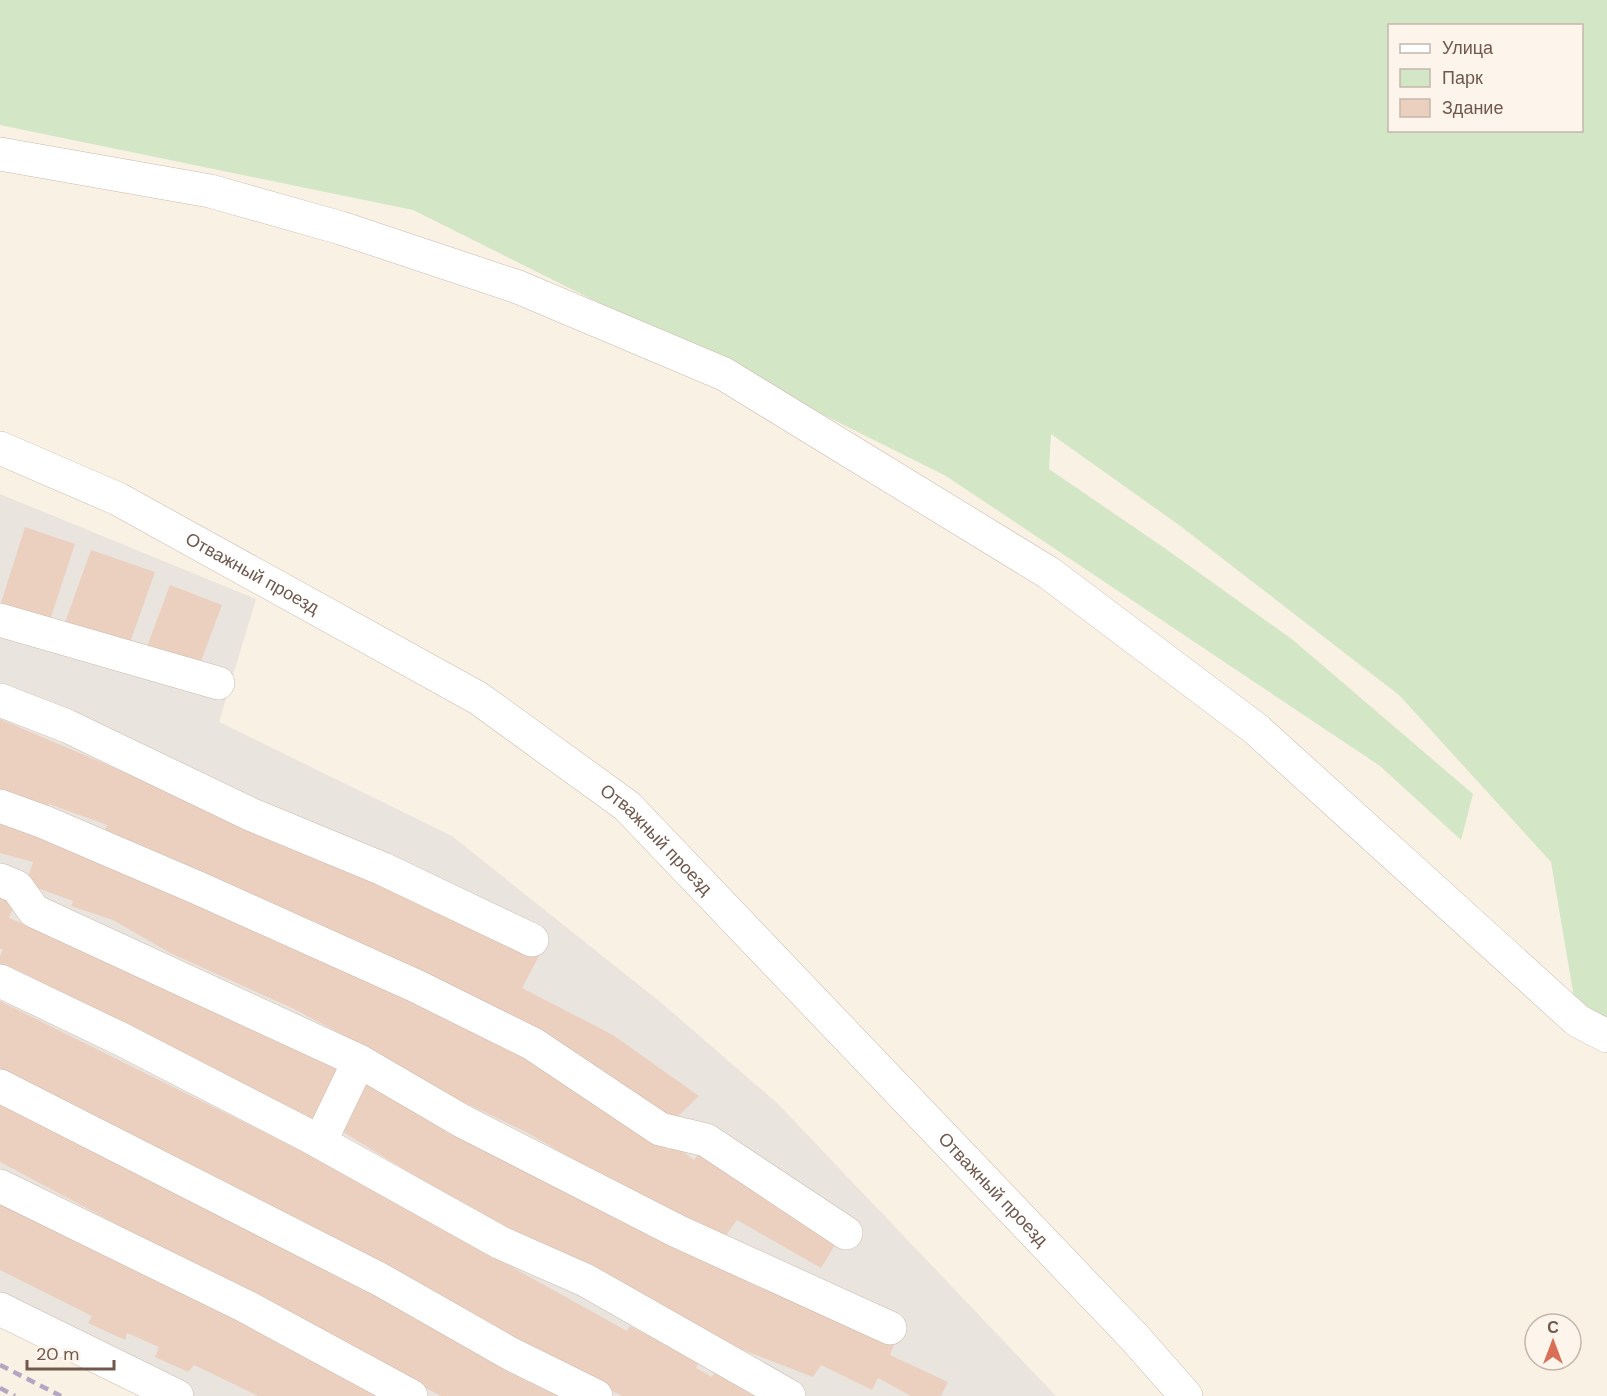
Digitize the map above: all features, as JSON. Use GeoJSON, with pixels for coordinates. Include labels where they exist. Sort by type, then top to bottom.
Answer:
{"type":"FeatureCollection","features":[{"type":"Feature","properties":{"kind":"street"},"geometry":{"type":"LineString","coordinates":[[0,154],[210,191],[341,228],[518,287],[724,374],[1049,573],[1256,729],[1578,1021],[1607,1036]]}},
{"type":"Feature","properties":{"kind":"street","name":"Отважный проезд"},"geometry":{"type":"LineString","coordinates":[[0,448],[118,499],[478,698],[627,806],[1135,1338],[1186,1396]]}},
{"type":"Feature","properties":{"kind":"street"},"geometry":{"type":"LineString","coordinates":[[0,620],[218,683]]}},
{"type":"Feature","properties":{"kind":"street"},"geometry":{"type":"LineString","coordinates":[[0,700],[67,726],[250,814],[383,869],[532,940]]}},
{"type":"Feature","properties":{"kind":"street"},"geometry":{"type":"LineString","coordinates":[[0,806],[44,822],[198,888],[416,986],[533,1044],[660,1129],[706,1140],[846,1233]]}},
{"type":"Feature","properties":{"kind":"street"},"geometry":{"type":"LineString","coordinates":[[0,880],[17,887],[34,911],[358,1061],[462,1121],[677,1231],[890,1328]]}},
{"type":"Feature","properties":{"kind":"street"},"geometry":{"type":"LineString","coordinates":[[0,981],[121,1039],[320,1142],[501,1244],[585,1280],[789,1396]]}},
{"type":"Feature","properties":{"kind":"street"},"geometry":{"type":"LineString","coordinates":[[320,1142],[358,1061]]}},
{"type":"Feature","properties":{"kind":"street"},"geometry":{"type":"LineString","coordinates":[[0,1086],[381,1280],[509,1353],[596,1396]]}},
{"type":"Feature","properties":{"kind":"street"},"geometry":{"type":"LineString","coordinates":[[0,1186],[245,1306],[411,1396]]}},
{"type":"Feature","properties":{"kind":"street"},"geometry":{"type":"LineString","coordinates":[[0,1309],[177,1396]]}},
{"type":"Feature","properties":{"kind":"shaded area"},"geometry":{"type":"Polygon","coordinates":[[[0,494],[256,599],[219,722],[452,836],[665,1006],[778,1104],[1056,1396],[156,1396],[0,1318],[0,494]]]}},
{"type":"Feature","properties":{"kind":"green space"},"geometry":{"type":"Polygon","coordinates":[[[0,0],[1607,0],[1607,1036],[1578,1021],[1551,862],[1399,695],[1179,525],[1051,434],[1049,469],[1293,640],[1473,794],[1461,840],[1380,766],[946,476],[413,210],[0,125],[0,0]]]}},
{"type":"Feature","properties":{"kind":"building"},"geometry":{"type":"Polygon","coordinates":[[[25,527],[75,544],[49,623],[0,606],[25,527]]]}},
{"type":"Feature","properties":{"kind":"building"},"geometry":{"type":"Polygon","coordinates":[[[91,550],[155,572],[127,651],[63,628],[91,550]]]}},
{"type":"Feature","properties":{"kind":"building"},"geometry":{"type":"Polygon","coordinates":[[[170,585],[222,605],[197,672],[145,652],[170,585]]]}},
{"type":"Feature","properties":{"kind":"building"},"geometry":{"type":"Polygon","coordinates":[[[0,719],[540,954],[522,988],[613,1035],[699,1096],[673,1121],[579,1054],[474,1002],[477,997],[208,875],[104,835],[107,825],[49,804],[47,809],[0,793],[0,719]]]}},
{"type":"Feature","properties":{"kind":"building"},"geometry":{"type":"Polygon","coordinates":[[[0,818],[42,831],[516,1049],[669,1150],[673,1144],[694,1160],[699,1153],[839,1239],[821,1268],[737,1220],[720,1244],[526,1132],[436,1089],[294,1009],[170,953],[113,920],[71,906],[73,901],[26,884],[33,862],[0,853],[0,818]]]}},
{"type":"Feature","properties":{"kind":"building"},"geometry":{"type":"Polygon","coordinates":[[[0,893],[16,900],[9,918],[117,960],[344,1065],[318,1123],[0,972],[0,957],[3,949],[0,949],[0,893]]]}},
{"type":"Feature","properties":{"kind":"building"},"geometry":{"type":"Polygon","coordinates":[[[0,1001],[312,1156],[627,1331],[630,1326],[699,1362],[696,1368],[712,1377],[714,1373],[755,1396],[622,1396],[454,1311],[0,1070],[0,1001]]]}},
{"type":"Feature","properties":{"kind":"building"},"geometry":{"type":"Polygon","coordinates":[[[368,1078],[419,1115],[453,1136],[456,1130],[896,1339],[890,1355],[948,1382],[941,1396],[911,1396],[878,1378],[872,1390],[821,1365],[813,1377],[730,1345],[499,1227],[338,1129],[368,1078]]]}},
{"type":"Feature","properties":{"kind":"building"},"geometry":{"type":"Polygon","coordinates":[[[0,1100],[330,1271],[564,1396],[441,1396],[383,1366],[0,1162],[0,1100]]]}},
{"type":"Feature","properties":{"kind":"building"},"geometry":{"type":"Polygon","coordinates":[[[0,1201],[144,1270],[384,1396],[258,1396],[194,1365],[188,1372],[155,1357],[159,1347],[127,1333],[125,1340],[88,1323],[92,1316],[0,1270],[0,1201]]]}},
{"type":"Feature","properties":{"kind":"railway"},"geometry":{"type":"LineString","coordinates":[[0,1365],[61,1396]]}},
{"type":"Feature","properties":{"kind":"railway"},"geometry":{"type":"LineString","coordinates":[[0,1388],[15,1396]]}}]}
